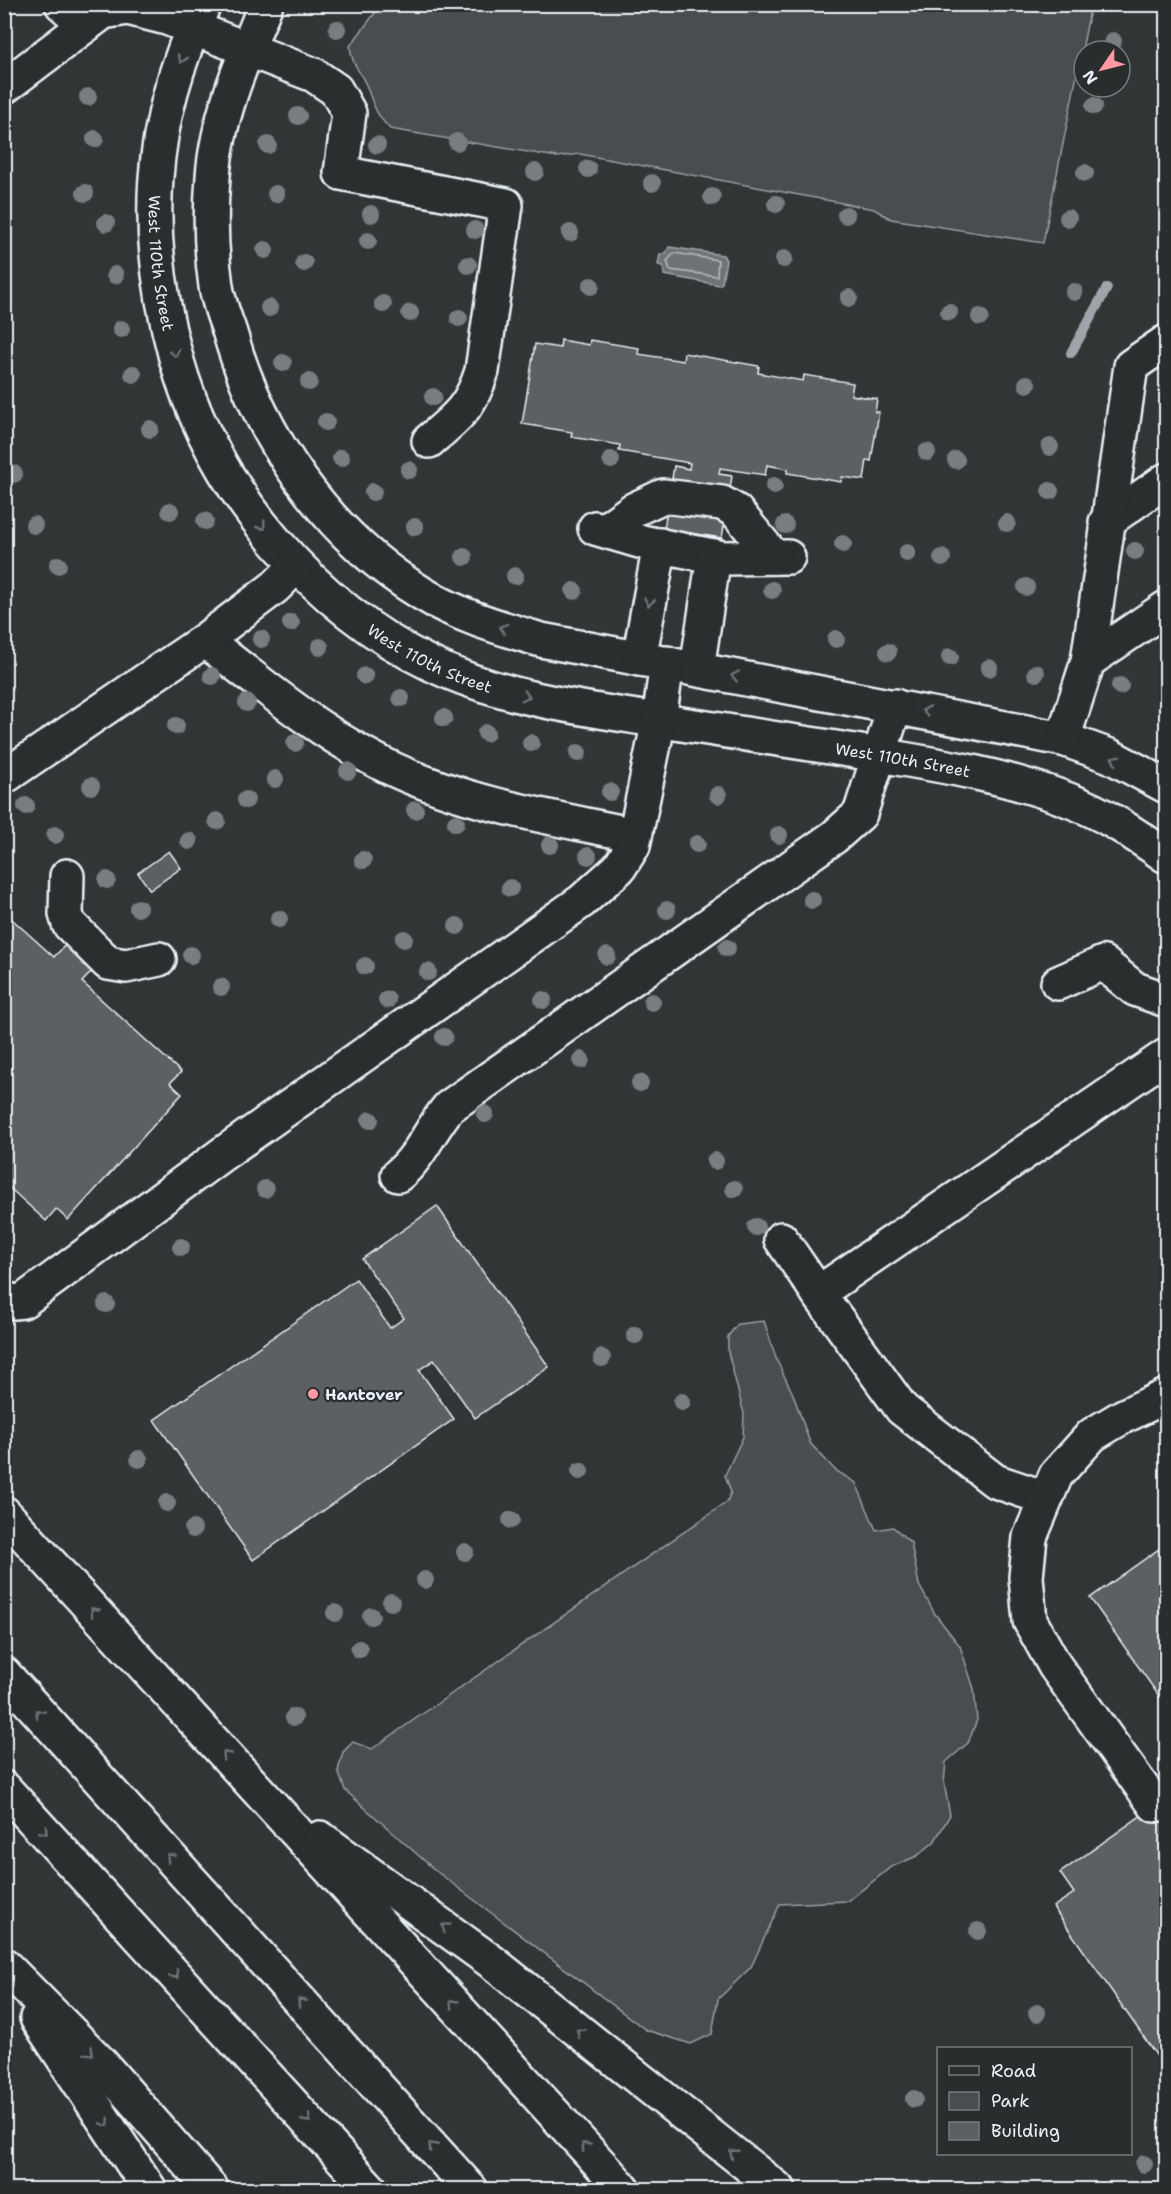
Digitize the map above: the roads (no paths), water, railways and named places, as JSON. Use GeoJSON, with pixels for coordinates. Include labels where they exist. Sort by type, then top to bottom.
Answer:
{"type":"FeatureCollection","features":[{"type":"Feature","properties":{"kind":"main road"},"geometry":{"type":"LineString","coordinates":[[266,4],[247,49],[224,118],[213,176],[212,235],[216,288],[242,375],[281,451],[325,511],[360,546],[424,595],[496,627],[541,640],[1063,739],[1110,756],[1167,786]]}},
{"type":"Feature","properties":{"kind":"main road"},"geometry":{"type":"LineString","coordinates":[[4,87],[74,15],[128,8],[199,16],[247,49],[314,75],[336,90],[349,113],[341,173],[506,205],[482,371],[474,396],[463,412],[429,441]]}},
{"type":"Feature","properties":{"kind":"main road","name":"West 110th Street"},"geometry":{"type":"LineString","coordinates":[[199,16],[158,144],[153,232],[162,306],[182,379],[214,454],[236,491],[296,566],[360,622],[431,664],[483,685],[544,701],[947,765],[1066,799],[1115,822],[1167,856]]}},
{"type":"Feature","properties":{"kind":"main road"},"geometry":{"type":"LineString","coordinates":[[1063,739],[1088,661],[1131,366],[1167,342]]}},
{"type":"Feature","properties":{"kind":"main road"},"geometry":{"type":"LineString","coordinates":[[1107,522],[1167,480]]}},
{"type":"Feature","properties":{"kind":"main road"},"geometry":{"type":"LineString","coordinates":[[663,496],[722,503],[736,511],[782,557],[714,556],[660,545],[600,529],[663,496]]}},
{"type":"Feature","properties":{"kind":"main road"},"geometry":{"type":"LineString","coordinates":[[4,1298],[13,1302],[23,1301],[221,1155],[582,901],[619,868],[633,846],[668,664],[660,545]]}},
{"type":"Feature","properties":{"kind":"main road"},"geometry":{"type":"LineString","coordinates":[[668,664],[714,556]]}},
{"type":"Feature","properties":{"kind":"main road"},"geometry":{"type":"LineString","coordinates":[[4,777],[205,640],[275,586],[296,566]]}},
{"type":"Feature","properties":{"kind":"main road"},"geometry":{"type":"LineString","coordinates":[[1088,661],[1167,608]]}},
{"type":"Feature","properties":{"kind":"main road"},"geometry":{"type":"LineString","coordinates":[[205,640],[292,708],[398,771],[481,802],[635,835]]}},
{"type":"Feature","properties":{"kind":"main road"},"geometry":{"type":"LineString","coordinates":[[398,1174],[409,1166],[434,1125],[449,1107],[834,837],[860,814],[895,706]]}},
{"type":"Feature","properties":{"kind":"main road"},"geometry":{"type":"LineString","coordinates":[[67,876],[66,914],[69,924],[108,963],[126,966],[159,959]]}},
{"type":"Feature","properties":{"kind":"main road"},"geometry":{"type":"LineString","coordinates":[[1058,983],[1103,963],[1135,989],[1167,1000]]}},
{"type":"Feature","properties":{"kind":"main road"},"geometry":{"type":"LineString","coordinates":[[818,1293],[1167,1056]]}},
{"type":"Feature","properties":{"kind":"main road"},"geometry":{"type":"LineString","coordinates":[[781,1239],[902,1409],[995,1481],[1045,1498]]}},
{"type":"Feature","properties":{"kind":"main road"},"geometry":{"type":"LineString","coordinates":[[1155,1806],[1055,1666],[1030,1621],[1026,1577],[1030,1537],[1056,1475],[1092,1435],[1122,1417],[1167,1396]]}},
{"type":"Feature","properties":{"kind":"main road"},"geometry":{"type":"LineString","coordinates":[[4,1513],[624,2190]]}},
{"type":"Feature","properties":{"kind":"main road"},"geometry":{"type":"LineString","coordinates":[[4,1674],[471,2190]]}},
{"type":"Feature","properties":{"kind":"main road"},"geometry":{"type":"LineString","coordinates":[[4,1788],[371,2190]]}},
{"type":"Feature","properties":{"kind":"main road"},"geometry":{"type":"LineString","coordinates":[[265,1798],[492,1962],[779,2190]]}},
{"type":"Feature","properties":{"kind":"main road"},"geometry":{"type":"LineString","coordinates":[[4,1967],[150,2190]]}},
{"type":"Feature","properties":{"kind":"main road"},"geometry":{"type":"LineString","coordinates":[[4,1967],[100,2062],[212,2190]]}},
{"type":"Feature","properties":{"kind":"water"},"geometry":{"type":"Polygon","coordinates":[[[669,247],[723,255],[726,260],[722,283],[719,285],[664,275],[663,266],[658,265],[660,254],[665,254],[669,247]]]}},
{"type":"Feature","properties":{"kind":"waterway"},"geometry":{"type":"LineString","coordinates":[[1071,353],[1107,288]]}},
{"type":"Feature","properties":{"kind":"place","name":"Hantover"},"geometry":{"type":"Point","coordinates":[313,1394]}}]}
